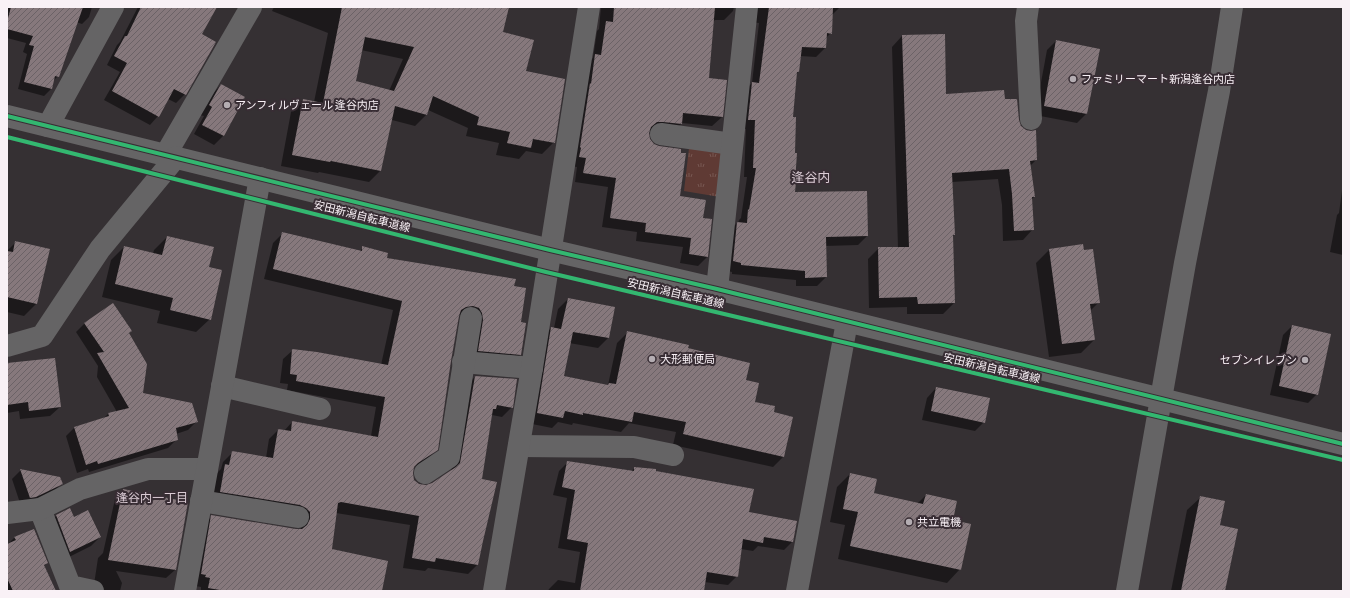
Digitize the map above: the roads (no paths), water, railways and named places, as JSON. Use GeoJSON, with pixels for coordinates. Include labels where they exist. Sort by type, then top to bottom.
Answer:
{"type":"FeatureCollection","features":[{"type":"Feature","properties":{"kind":"street"},"geometry":{"type":"LineString","coordinates":[[48,126],[113,7]]}},
{"type":"Feature","properties":{"kind":"street"},"geometry":{"type":"LineString","coordinates":[[7,346],[42,336],[100,248],[171,156],[251,7]]}},
{"type":"Feature","properties":{"kind":"street"},"geometry":{"type":"LineString","coordinates":[[494,591],[532,368],[589,7]]}},
{"type":"Feature","properties":{"kind":"street"},"geometry":{"type":"LineString","coordinates":[[716,290],[747,7]]}},
{"type":"Feature","properties":{"kind":"street"},"geometry":{"type":"LineString","coordinates":[[1028,7],[1026,21],[1031,118]]}},
{"type":"Feature","properties":{"kind":"street"},"geometry":{"type":"LineString","coordinates":[[1127,591],[1184,263],[1219,91],[1232,7]]}},
{"type":"Feature","properties":{"kind":"street"},"geometry":{"type":"LineString","coordinates":[[7,116],[1343,444]]}},
{"type":"Feature","properties":{"kind":"street"},"geometry":{"type":"LineString","coordinates":[[661,134],[732,144]]}},
{"type":"Feature","properties":{"kind":"street"},"geometry":{"type":"LineString","coordinates":[[185,591],[260,178]]}},
{"type":"Feature","properties":{"kind":"street"},"geometry":{"type":"LineString","coordinates":[[425,473],[449,458],[471,318]]}},
{"type":"Feature","properties":{"kind":"street"},"geometry":{"type":"LineString","coordinates":[[797,591],[847,322]]}},
{"type":"Feature","properties":{"kind":"street"},"geometry":{"type":"LineString","coordinates":[[463,362],[532,368]]}},
{"type":"Feature","properties":{"kind":"street"},"geometry":{"type":"LineString","coordinates":[[222,386],[320,409]]}},
{"type":"Feature","properties":{"kind":"street"},"geometry":{"type":"LineString","coordinates":[[518,446],[634,447],[673,455]]}},
{"type":"Feature","properties":{"kind":"street"},"geometry":{"type":"LineString","coordinates":[[7,513],[40,509],[80,489],[148,469],[207,469]]}},
{"type":"Feature","properties":{"kind":"street"},"geometry":{"type":"LineString","coordinates":[[201,501],[298,517]]}},
{"type":"Feature","properties":{"kind":"street"},"geometry":{"type":"LineString","coordinates":[[40,509],[70,586],[93,591]]}},
{"type":"Feature","properties":{"kind":"place","name":"ファミリーマート新潟逢谷内店"},"geometry":{"type":"Point","coordinates":[1073,79]}},
{"type":"Feature","properties":{"kind":"place","name":"アンフィルヴェール 逢谷内店"},"geometry":{"type":"Point","coordinates":[227,105]}},
{"type":"Feature","properties":{"kind":"place","name":"大形郵便局"},"geometry":{"type":"Point","coordinates":[652,359]}},
{"type":"Feature","properties":{"kind":"place","name":"セブンイレブン"},"geometry":{"type":"Point","coordinates":[1305,360]}},
{"type":"Feature","properties":{"kind":"place","name":"共立電機"},"geometry":{"type":"Point","coordinates":[909,522]}},
{"type":"Feature","properties":{"kind":"district","name":"逢谷内"},"geometry":{"type":"Point","coordinates":[811,177]}},
{"type":"Feature","properties":{"kind":"district","name":"逢谷内一丁目"},"geometry":{"type":"Point","coordinates":[152,498]}}]}
